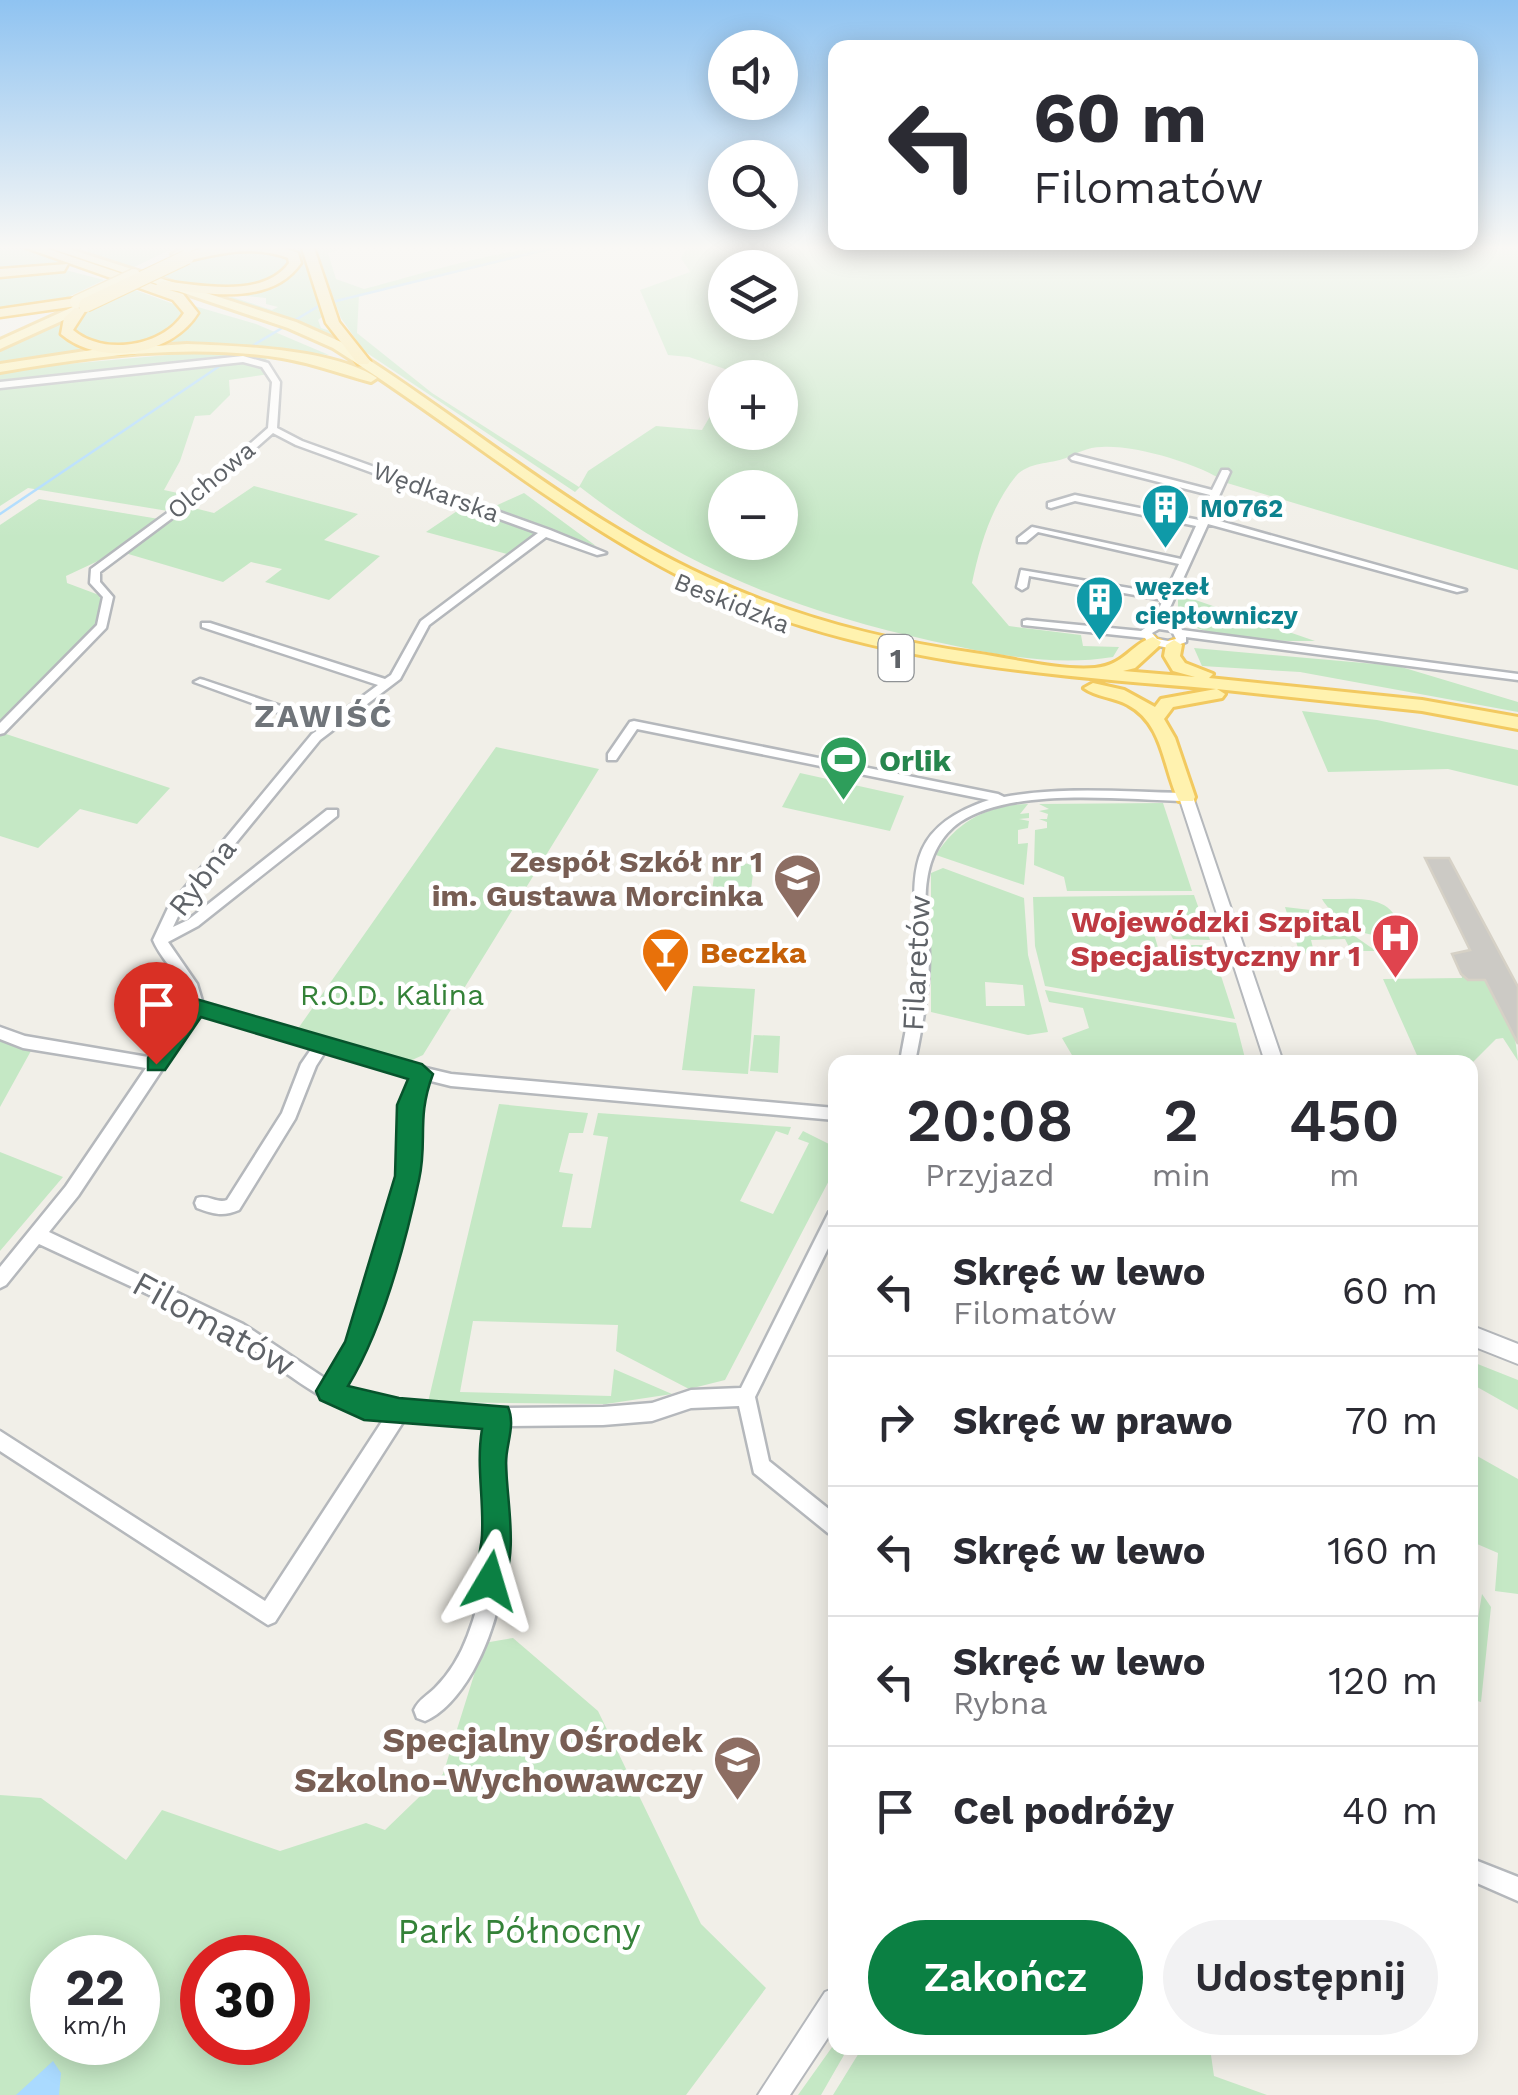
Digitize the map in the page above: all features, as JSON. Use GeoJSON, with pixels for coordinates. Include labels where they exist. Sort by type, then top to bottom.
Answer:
{"type":"FeatureCollection","features":[{"type":"Feature","properties":{"kind":"highway"},"geometry":{"type":"LineString","coordinates":[[86,343],[96,347],[124,347],[143,343]]}},
{"type":"Feature","properties":{"kind":"highway"},"geometry":{"type":"LineString","coordinates":[[348,343],[363,360]]}},
{"type":"Feature","properties":{"kind":"main road","name":"Beskidzka"},"geometry":{"type":"LineString","coordinates":[[310,343],[371,378],[610,544],[716,600],[812,636],[907,660],[1373,708],[1518,735]]}},
{"type":"Feature","properties":{"kind":"main road","name":"Beskidzka"},"geometry":{"type":"LineString","coordinates":[[321,343],[363,360],[623,538],[725,592],[882,643],[1083,681],[1341,692],[1518,723]]}},
{"type":"Feature","properties":{"kind":"main road"},"geometry":{"type":"LineString","coordinates":[[0,368],[182,349],[240,353],[265,350],[322,360],[371,378]]}},
{"type":"Feature","properties":{"kind":"main road"},"geometry":{"type":"LineString","coordinates":[[1083,681],[1129,664],[1151,633]]}},
{"type":"Feature","properties":{"kind":"main road"},"geometry":{"type":"LineString","coordinates":[[1177,636],[1174,662],[1187,670],[1284,680],[1341,692]]}},
{"type":"Feature","properties":{"kind":"main road"},"geometry":{"type":"LineString","coordinates":[[1083,681],[1134,698],[1157,716],[1186,798]]}},
{"type":"Feature","properties":{"kind":"main road"},"geometry":{"type":"LineString","coordinates":[[1157,716],[1168,703],[1216,694]]}},
{"type":"Feature","properties":{"kind":"street"},"geometry":{"type":"LineString","coordinates":[[0,385],[213,362],[240,353]]}},
{"type":"Feature","properties":{"kind":"street","name":"Olchowa"},"geometry":{"type":"LineString","coordinates":[[0,730],[104,623],[108,597],[96,583],[95,570],[196,496],[272,429],[276,382],[260,362],[240,353]]}},
{"type":"Feature","properties":{"kind":"street","name":"Wędkarska"},"geometry":{"type":"LineString","coordinates":[[272,429],[299,443],[601,553]]}},
{"type":"Feature","properties":{"kind":"street"},"geometry":{"type":"LineString","coordinates":[[1075,458],[1216,494]]}},
{"type":"Feature","properties":{"kind":"street"},"geometry":{"type":"LineString","coordinates":[[1151,633],[1187,563],[1225,472]]}},
{"type":"Feature","properties":{"kind":"street"},"geometry":{"type":"LineString","coordinates":[[1051,505],[1075,498],[1204,522],[1461,590]]}},
{"type":"Feature","properties":{"kind":"street"},"geometry":{"type":"LineString","coordinates":[[1022,540],[1036,529],[1187,563]]}},
{"type":"Feature","properties":{"kind":"street","name":"Rybna"},"geometry":{"type":"LineString","coordinates":[[196,1008],[192,986],[165,957],[160,940],[162,928],[176,908],[327,726],[388,684],[433,615],[546,532]]}},
{"type":"Feature","properties":{"kind":"street"},"geometry":{"type":"LineString","coordinates":[[1022,587],[1024,572],[1167,598]]}},
{"type":"Feature","properties":{"kind":"street"},"geometry":{"type":"LineString","coordinates":[[1167,598],[1177,636]]}},
{"type":"Feature","properties":{"kind":"street"},"geometry":{"type":"LineString","coordinates":[[1027,624],[1226,641],[1518,677]]}},
{"type":"Feature","properties":{"kind":"street"},"geometry":{"type":"LineString","coordinates":[[206,625],[388,684]]}},
{"type":"Feature","properties":{"kind":"street"},"geometry":{"type":"LineString","coordinates":[[1151,633],[1177,636]]}},
{"type":"Feature","properties":{"kind":"street"},"geometry":{"type":"LineString","coordinates":[[200,682],[327,726]]}},
{"type":"Feature","properties":{"kind":"street"},"geometry":{"type":"LineString","coordinates":[[612,757],[634,725],[1002,798],[1186,798],[1272,1055]]}},
{"type":"Feature","properties":{"kind":"street"},"geometry":{"type":"LineString","coordinates":[[942,789],[958,815],[1002,798]]}},
{"type":"Feature","properties":{"kind":"street"},"geometry":{"type":"LineString","coordinates":[[160,940],[193,923],[332,813]]}},
{"type":"Feature","properties":{"kind":"street","name":"Filaretów"},"geometry":{"type":"LineString","coordinates":[[908,1055],[922,965],[920,878],[932,845],[958,815]]}},
{"type":"Feature","properties":{"kind":"street"},"geometry":{"type":"LineString","coordinates":[[0,1280],[38,1235],[196,1008],[422,1074],[515,1089],[828,1113]]}},
{"type":"Feature","properties":{"kind":"street"},"geometry":{"type":"LineString","coordinates":[[0,1033],[22,1042],[156,1064]]}},
{"type":"Feature","properties":{"kind":"street"},"geometry":{"type":"LineString","coordinates":[[203,1204],[224,1209],[233,1205],[290,1115],[309,1064],[322,1044]]}},
{"type":"Feature","properties":{"kind":"street"},"geometry":{"type":"LineString","coordinates":[[330,1391],[357,1347],[402,1196],[410,1166],[409,1105],[422,1074]]}},
{"type":"Feature","properties":{"kind":"street"},"geometry":{"type":"LineString","coordinates":[[828,1231],[746,1397],[760,1466],[828,1520]]}},
{"type":"Feature","properties":{"kind":"street","name":"Filomatów"},"geometry":{"type":"LineString","coordinates":[[38,1235],[236,1330],[330,1391],[364,1406],[399,1412],[498,1417],[652,1412],[691,1399],[746,1397]]}},
{"type":"Feature","properties":{"kind":"street"},"geometry":{"type":"LineString","coordinates":[[1478,1338],[1518,1354]]}},
{"type":"Feature","properties":{"kind":"street"},"geometry":{"type":"LineString","coordinates":[[0,1440],[268,1615],[399,1412]]}},
{"type":"Feature","properties":{"kind":"street"},"geometry":{"type":"LineString","coordinates":[[425,1710],[448,1694],[476,1642],[497,1534],[492,1460],[498,1417]]}},
{"type":"Feature","properties":{"kind":"street"},"geometry":{"type":"LineString","coordinates":[[1478,1872],[1518,1889]]}},
{"type":"Feature","properties":{"kind":"street"},"geometry":{"type":"LineString","coordinates":[[773,2095],[828,2012]]}},
{"type":"Feature","properties":{"kind":"green space"},"geometry":{"type":"Polygon","coordinates":[[[11,343],[135,346],[300,343],[329,355],[224,346],[0,366],[0,348],[11,343]]]}},
{"type":"Feature","properties":{"kind":"green space"},"geometry":{"type":"Polygon","coordinates":[[[358,343],[369,343],[432,393],[579,487],[588,471],[656,426],[702,430],[708,420],[708,450],[798,450],[798,360],[708,360],[708,363],[668,355],[663,343],[1518,343],[1518,570],[1227,483],[1167,457],[1132,449],[1097,447],[1021,471],[1000,500],[988,527],[972,583],[1009,626],[1081,635],[1083,646],[1119,647],[1113,657],[1068,661],[999,654],[837,616],[704,565],[661,542],[580,487],[575,492],[364,351],[358,343]]]}},
{"type":"Feature","properties":{"kind":"green space"},"geometry":{"type":"Polygon","coordinates":[[[201,352],[271,356],[266,359],[276,373],[229,380],[230,395],[210,415],[195,416],[180,461],[164,490],[187,495],[168,511],[28,488],[0,506],[0,370],[201,352]]]}},
{"type":"Feature","properties":{"kind":"green space"},"geometry":{"type":"Polygon","coordinates":[[[254,486],[358,514],[324,540],[380,556],[329,600],[265,582],[282,569],[251,562],[223,582],[125,553],[186,506],[214,513],[254,486]]]}},
{"type":"Feature","properties":{"kind":"green space"},"geometry":{"type":"Polygon","coordinates":[[[524,493],[596,546],[491,508],[524,493]]]}},
{"type":"Feature","properties":{"kind":"green space"},"geometry":{"type":"Polygon","coordinates":[[[39,499],[159,519],[98,561],[66,576],[67,583],[99,595],[103,608],[98,622],[0,726],[0,525],[39,499]]]}},
{"type":"Feature","properties":{"kind":"green space"},"geometry":{"type":"Polygon","coordinates":[[[463,507],[536,533],[507,554],[426,532],[463,507]]]}},
{"type":"Feature","properties":{"kind":"green space"},"geometry":{"type":"Polygon","coordinates":[[[1178,594],[1315,641],[1243,638],[1205,631],[1178,617],[1178,594]]]}},
{"type":"Feature","properties":{"kind":"green space"},"geometry":{"type":"Polygon","coordinates":[[[1194,648],[1398,666],[1518,702],[1518,712],[1300,672],[1202,666],[1194,648]]]}},
{"type":"Feature","properties":{"kind":"green space"},"geometry":{"type":"Polygon","coordinates":[[[1302,711],[1377,720],[1518,750],[1518,786],[1448,769],[1328,772],[1302,711]]]}},
{"type":"Feature","properties":{"kind":"green space"},"geometry":{"type":"Polygon","coordinates":[[[0,730],[170,788],[137,824],[80,809],[38,848],[0,836],[0,730]]]}},
{"type":"Feature","properties":{"kind":"green space","name":"R.O.D. Kalina"},"geometry":{"type":"Polygon","coordinates":[[[496,747],[599,769],[423,1055],[410,1061],[297,1030],[496,747]]]}},
{"type":"Feature","properties":{"kind":"green space","name":"Orlik"},"geometry":{"type":"Polygon","coordinates":[[[800,773],[904,796],[890,831],[782,807],[800,773]]]}},
{"type":"Feature","properties":{"kind":"green space"},"geometry":{"type":"Polygon","coordinates":[[[1163,803],[1192,891],[1067,891],[1064,877],[1034,865],[1035,830],[1047,828],[1047,822],[1039,819],[1047,819],[1048,814],[1039,811],[1049,809],[1039,804],[1163,803]]]}},
{"type":"Feature","properties":{"kind":"green space"},"geometry":{"type":"Polygon","coordinates":[[[1028,804],[1020,814],[1029,813],[1029,818],[1019,819],[1029,821],[1028,828],[1018,830],[1018,844],[1028,843],[1024,885],[936,855],[954,833],[975,817],[1028,804]]]}},
{"type":"Feature","properties":{"kind":"green space"},"geometry":{"type":"Polygon","coordinates":[[[716,862],[754,864],[749,908],[710,905],[716,862]]]}},
{"type":"Feature","properties":{"kind":"green space"},"geometry":{"type":"Polygon","coordinates":[[[943,868],[1024,898],[1028,955],[1048,1032],[1028,1035],[931,1012],[931,873],[943,868]],[[985,982],[986,1006],[1025,1006],[1023,985],[985,982]]]}},
{"type":"Feature","properties":{"kind":"green space"},"geometry":{"type":"Polygon","coordinates":[[[1194,895],[1210,940],[1173,939],[1164,921],[1150,920],[1159,951],[1194,956],[1191,945],[1211,945],[1235,1019],[1045,986],[1035,946],[1033,897],[1194,895]]]}},
{"type":"Feature","properties":{"kind":"green space"},"geometry":{"type":"Polygon","coordinates":[[[1322,899],[1379,903],[1395,916],[1400,928],[1379,935],[1356,930],[1336,916],[1322,899]]]}},
{"type":"Feature","properties":{"kind":"green space"},"geometry":{"type":"Polygon","coordinates":[[[1285,907],[1319,911],[1376,951],[1351,951],[1345,939],[1311,940],[1314,952],[1309,952],[1312,960],[1308,960],[1305,951],[1299,951],[1285,907]]]}},
{"type":"Feature","properties":{"kind":"green space"},"geometry":{"type":"Polygon","coordinates":[[[1461,973],[1468,980],[1484,978],[1515,1038],[1518,1061],[1503,1038],[1496,1039],[1478,1057],[1417,1055],[1383,979],[1462,978],[1461,973]]]}},
{"type":"Feature","properties":{"kind":"green space"},"geometry":{"type":"Polygon","coordinates":[[[693,986],[755,989],[748,1074],[682,1070],[693,986]]]}},
{"type":"Feature","properties":{"kind":"green space"},"geometry":{"type":"Polygon","coordinates":[[[1045,990],[1236,1023],[1244,1055],[1072,1055],[1062,1038],[1089,1028],[1083,1008],[1049,1002],[1045,990]]]}},
{"type":"Feature","properties":{"kind":"green space"},"geometry":{"type":"Polygon","coordinates":[[[754,1035],[780,1036],[778,1073],[750,1071],[754,1035]]]}},
{"type":"Feature","properties":{"kind":"green space"},"geometry":{"type":"Polygon","coordinates":[[[0,1037],[32,1049],[0,1107],[0,1037]]]}},
{"type":"Feature","properties":{"kind":"green space"},"geometry":{"type":"Polygon","coordinates":[[[499,1104],[588,1113],[583,1133],[569,1133],[559,1172],[573,1174],[562,1227],[591,1228],[608,1137],[593,1135],[598,1113],[791,1127],[788,1135],[776,1131],[740,1201],[773,1214],[809,1143],[798,1139],[803,1131],[828,1144],[828,1182],[725,1380],[689,1389],[616,1351],[618,1325],[473,1321],[460,1392],[611,1396],[614,1369],[672,1394],[606,1404],[428,1402],[499,1104]]]}},
{"type":"Feature","properties":{"kind":"green space"},"geometry":{"type":"Polygon","coordinates":[[[0,1152],[63,1177],[0,1251],[0,1152]]]}},
{"type":"Feature","properties":{"kind":"green space"},"geometry":{"type":"Polygon","coordinates":[[[1478,1364],[1518,1380],[1518,1410],[1478,1388],[1478,1364]]]}},
{"type":"Feature","properties":{"kind":"green space"},"geometry":{"type":"Polygon","coordinates":[[[1478,1456],[1518,1479],[1518,1594],[1495,1591],[1498,1553],[1478,1544],[1478,1456]]]}},
{"type":"Feature","properties":{"kind":"green space"},"geometry":{"type":"Polygon","coordinates":[[[1482,1594],[1491,1607],[1481,1702],[1478,1701],[1478,1618],[1482,1594]]]}},
{"type":"Feature","properties":{"kind":"green space","name":"Park Północny"},"geometry":{"type":"Polygon","coordinates":[[[513,1638],[598,1711],[701,1924],[766,1988],[686,2095],[0,2095],[0,1795],[41,1798],[126,1860],[162,1810],[280,1851],[366,1823],[385,1830],[443,1774],[484,1643],[513,1638]]]}},
{"type":"Feature","properties":{"kind":"green space"},"geometry":{"type":"Polygon","coordinates":[[[828,2053],[844,2055],[821,2095],[798,2095],[828,2053]]]}},
{"type":"Feature","properties":{"kind":"green space"},"geometry":{"type":"Polygon","coordinates":[[[858,2055],[1211,2055],[1214,2076],[1267,2095],[833,2095],[858,2055]]]}},
{"type":"Feature","properties":{"kind":"water"},"geometry":{"type":"Polygon","coordinates":[[[49,2065],[56,2065],[61,2073],[59,2095],[16,2095],[49,2065]]]}},
{"type":"Feature","properties":{"kind":"building"},"geometry":{"type":"Polygon","coordinates":[[[1425,858],[1449,858],[1518,987],[1518,1044],[1485,980],[1468,980],[1461,974],[1452,954],[1470,950],[1425,858]]]}},
{"type":"Feature","properties":{"kind":"waterway"},"geometry":{"type":"LineString","coordinates":[[232,358],[257,343]]}},
{"type":"Feature","properties":{"kind":"waterway"},"geometry":{"type":"LineString","coordinates":[[0,514],[224,363]]}},
{"type":"Feature","properties":{"kind":"place","name":"M0762"},"geometry":{"type":"Point","coordinates":[1165,550]}},
{"type":"Feature","properties":{"kind":"place","name":"węzeł ciepłowniczy"},"geometry":{"type":"Point","coordinates":[1100,642]}},
{"type":"Feature","properties":{"kind":"place","name":"Orlik"},"geometry":{"type":"Point","coordinates":[844,802]}},
{"type":"Feature","properties":{"kind":"place","name":"Zespół Szkół nr 1 im. Gustawa Morcinka"},"geometry":{"type":"Point","coordinates":[798,920]}},
{"type":"Feature","properties":{"kind":"place","name":"Wojewódzki Szpital Specjalistyczny nr 1"},"geometry":{"type":"Point","coordinates":[1396,980]}},
{"type":"Feature","properties":{"kind":"place","name":"Beczka"},"geometry":{"type":"Point","coordinates":[665,994]}},
{"type":"Feature","properties":{"kind":"place","name":"Specjalny Ośrodek Szkolno-Wychowawczy"},"geometry":{"type":"Point","coordinates":[738,1802]}},
{"type":"Feature","properties":{"kind":"district","name":"ZAWIŚĆ"},"geometry":{"type":"Point","coordinates":[324,716]}},
{"type":"Feature","properties":{"kind":"route"},"geometry":{"type":"LineString","coordinates":[[156,1064],[196,1008],[422,1074],[409,1105],[408,1176],[357,1347],[330,1391],[364,1406],[399,1412],[498,1417],[492,1460],[497,1534],[490,1581]]}}]}
